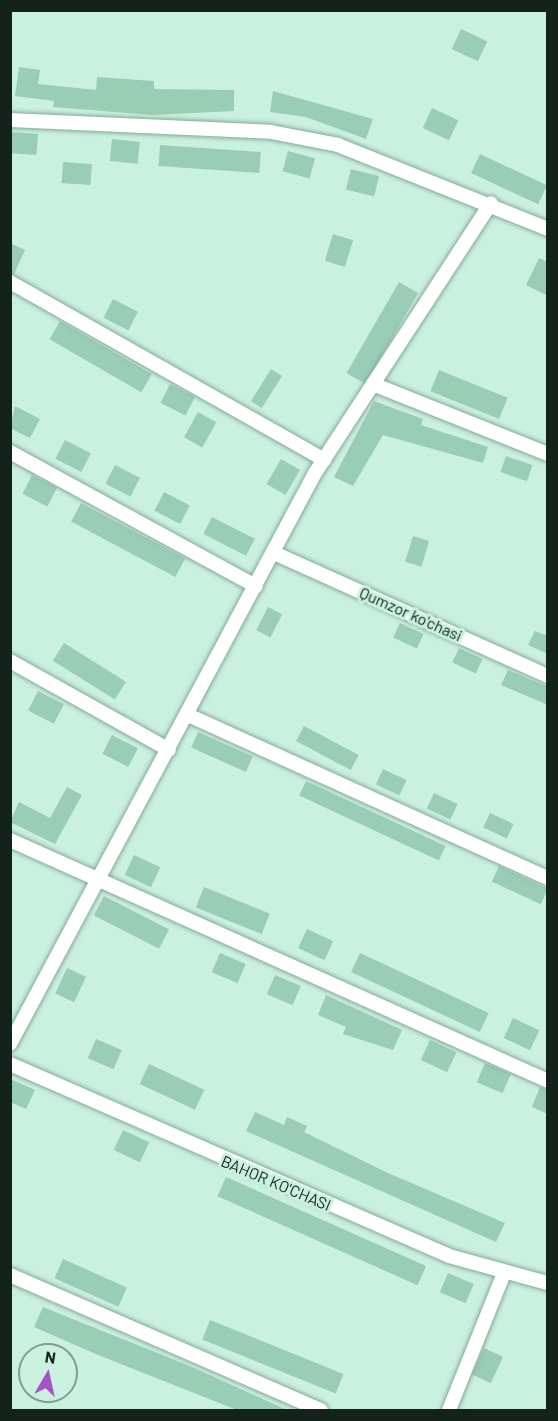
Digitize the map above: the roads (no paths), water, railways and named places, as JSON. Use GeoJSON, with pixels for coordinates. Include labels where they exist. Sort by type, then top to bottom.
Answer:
{"type":"FeatureCollection","features":[{"type":"Feature","properties":{"kind":"street"},"geometry":{"type":"LineString","coordinates":[[10,120],[271,132],[338,145],[491,203],[548,229]]}},
{"type":"Feature","properties":{"kind":"street"},"geometry":{"type":"LineString","coordinates":[[10,1044],[96,879],[169,750],[324,460],[491,203]]}},
{"type":"Feature","properties":{"kind":"street"},"geometry":{"type":"LineString","coordinates":[[10,282],[324,460]]}},
{"type":"Feature","properties":{"kind":"street"},"geometry":{"type":"LineString","coordinates":[[373,384],[548,453]]}},
{"type":"Feature","properties":{"kind":"street"},"geometry":{"type":"LineString","coordinates":[[10,452],[256,586]]}},
{"type":"Feature","properties":{"kind":"street","name":"Qumzor ko'chasi"},"geometry":{"type":"LineString","coordinates":[[274,553],[548,676]]}},
{"type":"Feature","properties":{"kind":"street"},"geometry":{"type":"LineString","coordinates":[[10,661],[169,750]]}},
{"type":"Feature","properties":{"kind":"street"},"geometry":{"type":"LineString","coordinates":[[188,715],[548,878]]}},
{"type":"Feature","properties":{"kind":"street"},"geometry":{"type":"LineString","coordinates":[[10,840],[548,1081]]}},
{"type":"Feature","properties":{"kind":"street","name":"BAHOR KO'CHASI"},"geometry":{"type":"LineString","coordinates":[[10,1064],[274,1183],[449,1256],[504,1273],[548,1283]]}},
{"type":"Feature","properties":{"kind":"street"},"geometry":{"type":"LineString","coordinates":[[449,1410],[504,1273]]}},
{"type":"Feature","properties":{"kind":"street"},"geometry":{"type":"LineString","coordinates":[[10,1275],[321,1410]]}}]}
